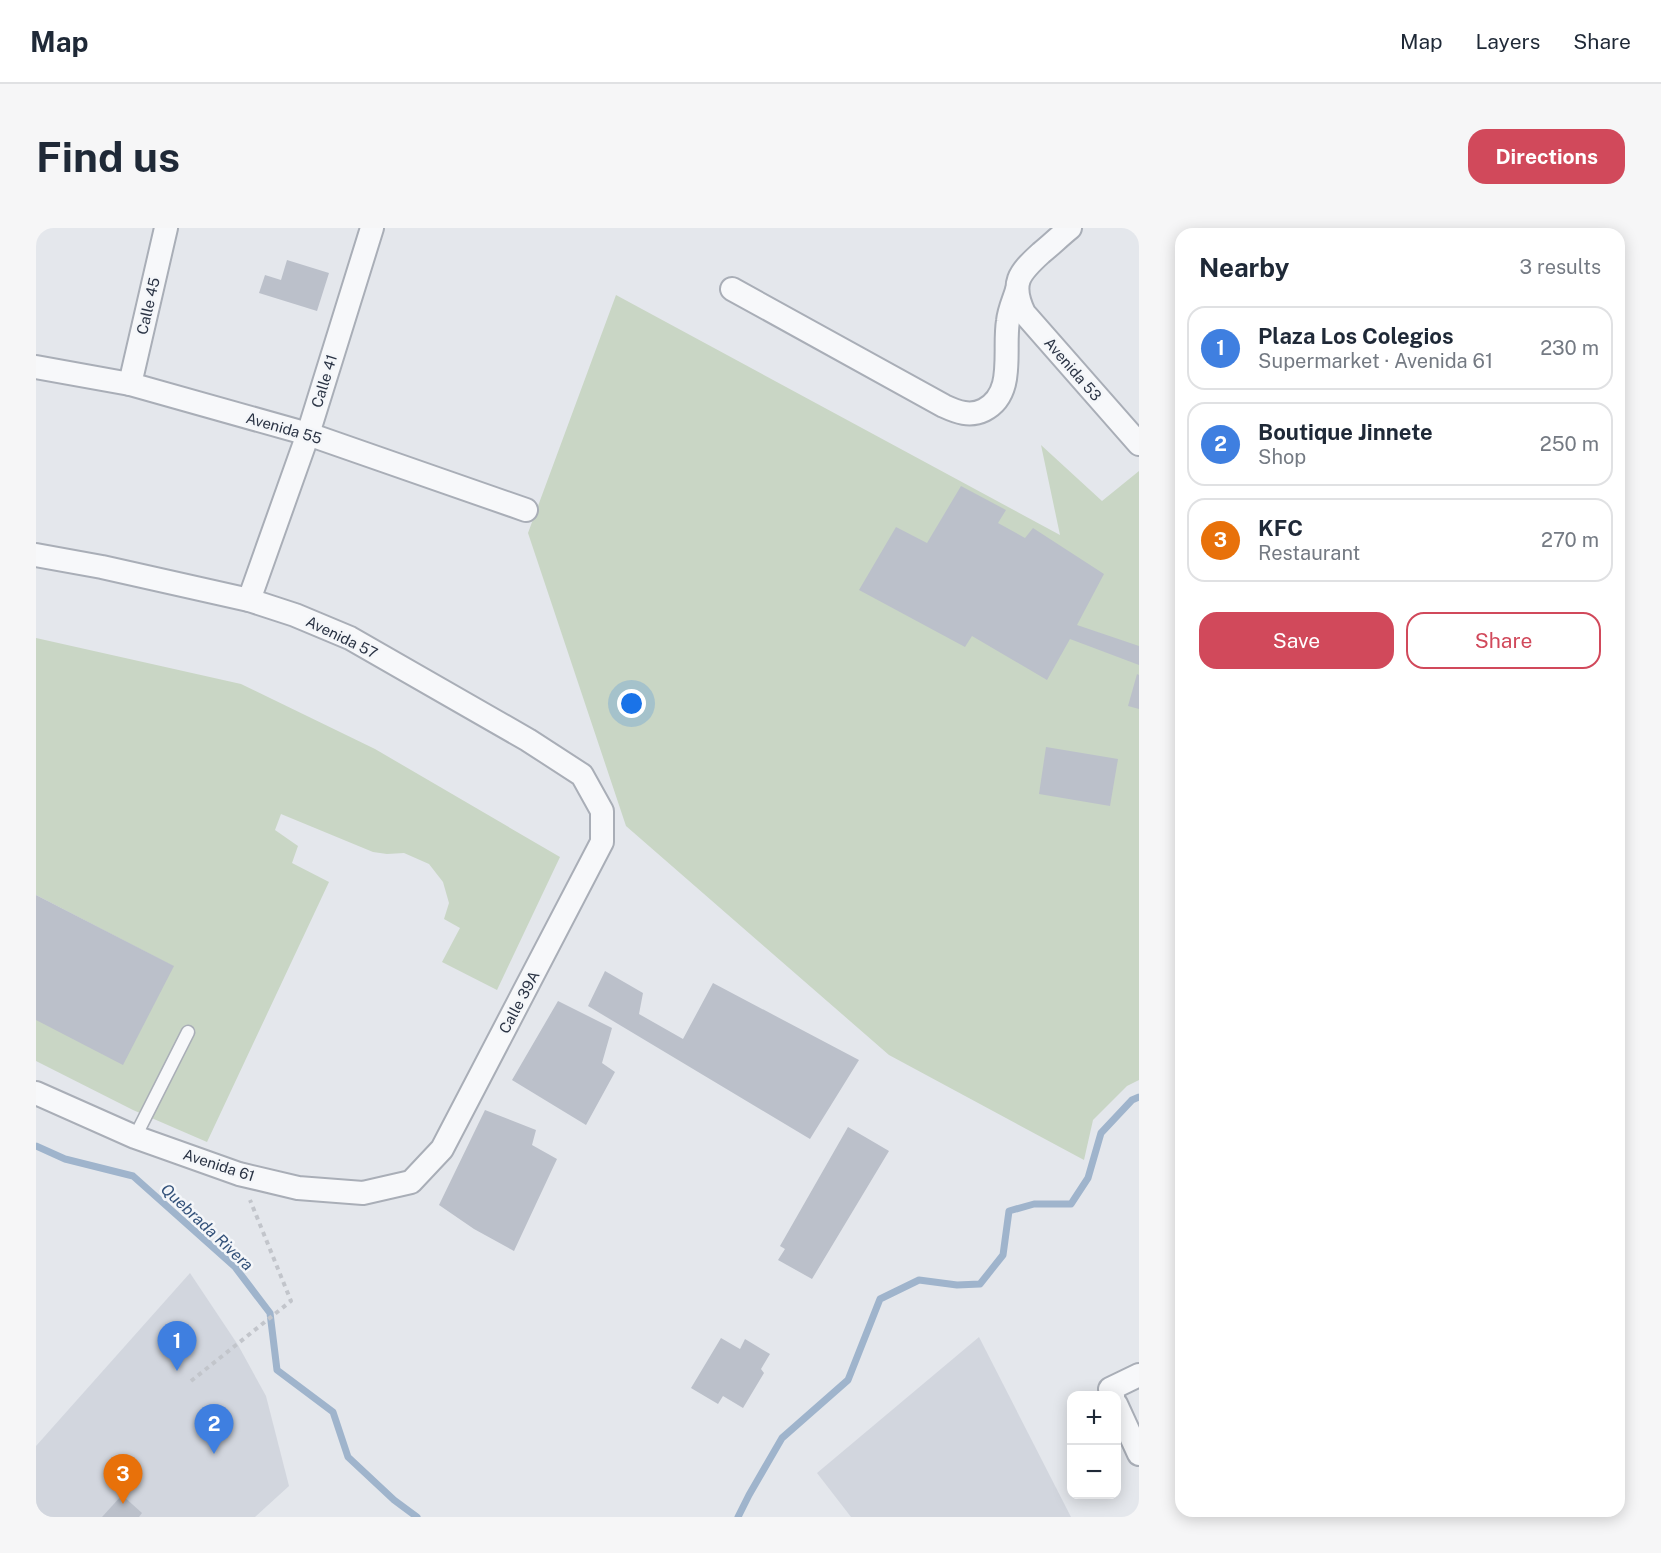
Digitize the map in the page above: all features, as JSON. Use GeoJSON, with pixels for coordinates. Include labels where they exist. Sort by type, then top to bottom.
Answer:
{"type":"FeatureCollection","features":[{"type":"Feature","properties":{"kind":"street","name":"Calle 45"},"geometry":{"type":"LineString","coordinates":[[130,384],[166,228]]}},
{"type":"Feature","properties":{"kind":"street","name":"Calle 41"},"geometry":{"type":"LineString","coordinates":[[249,600],[308,434],[372,228]]}},
{"type":"Feature","properties":{"kind":"street"},"geometry":{"type":"LineString","coordinates":[[732,289],[944,406],[964,413],[980,412],[996,401],[1001,394],[1005,377],[1008,320],[1018,279],[1024,269],[1070,228]]}},
{"type":"Feature","properties":{"kind":"street","name":"Avenida 53"},"geometry":{"type":"LineString","coordinates":[[1017,290],[1024,314],[1139,444]]}},
{"type":"Feature","properties":{"kind":"street","name":"Avenida 55"},"geometry":{"type":"LineString","coordinates":[[36,367],[130,384],[308,434],[526,510]]}},
{"type":"Feature","properties":{"kind":"street","name":"Avenida 57"},"geometry":{"type":"LineString","coordinates":[[36,555],[102,567],[249,600],[295,615],[350,638],[528,740],[582,775],[602,811]]}},
{"type":"Feature","properties":{"kind":"street","name":"Calle 39A"},"geometry":{"type":"LineString","coordinates":[[411,1182],[442,1149],[597,853],[602,842],[602,811]]}},
{"type":"Feature","properties":{"kind":"street","name":"Avenida 61"},"geometry":{"type":"LineString","coordinates":[[36,1093],[135,1137],[239,1174],[298,1188],[363,1193],[411,1182]]}},
{"type":"Feature","properties":{"kind":"street"},"geometry":{"type":"LineString","coordinates":[[1119,1391],[1139,1375]]}},
{"type":"Feature","properties":{"kind":"street"},"geometry":{"type":"LineString","coordinates":[[1121,1414],[1139,1454]]}},
{"type":"Feature","properties":{"kind":"lane"},"geometry":{"type":"LineString","coordinates":[[135,1137],[188,1032]]}},
{"type":"Feature","properties":{"kind":"path"},"geometry":{"type":"LineString","coordinates":[[191,1381],[291,1301],[239,1174]]}},
{"type":"Feature","properties":{"kind":"shaded area"},"geometry":{"type":"Polygon","coordinates":[[[190,1273],[238,1345],[266,1396],[289,1486],[255,1517],[36,1517],[36,1446],[190,1273]]]}},
{"type":"Feature","properties":{"kind":"shaded area"},"geometry":{"type":"Polygon","coordinates":[[[979,1337],[1071,1517],[851,1517],[817,1473],[979,1337]]]}},
{"type":"Feature","properties":{"kind":"green space"},"geometry":{"type":"Polygon","coordinates":[[[616,295],[1060,535],[1041,445],[1102,501],[1139,471],[1139,1080],[1127,1086],[1093,1120],[1084,1160],[889,1055],[626,826],[528,533],[616,295]]]}},
{"type":"Feature","properties":{"kind":"green space"},"geometry":{"type":"Polygon","coordinates":[[[36,638],[241,684],[375,749],[560,857],[497,990],[442,962],[460,928],[444,919],[449,903],[443,882],[429,864],[404,853],[373,852],[281,814],[275,830],[298,846],[292,863],[329,882],[207,1142],[133,1110],[36,1061],[36,1020],[173,966],[36,895],[36,638]]]}},
{"type":"Feature","properties":{"kind":"building"},"geometry":{"type":"Polygon","coordinates":[[[287,260],[329,273],[317,311],[259,293],[265,275],[281,280],[287,260]]]}},
{"type":"Feature","properties":{"kind":"building"},"geometry":{"type":"Polygon","coordinates":[[[961,486],[1006,510],[998,523],[1025,538],[1033,528],[1104,574],[1077,625],[1139,646],[1139,665],[1070,639],[1047,680],[972,636],[965,647],[859,590],[896,527],[927,543],[961,486]]]}},
{"type":"Feature","properties":{"kind":"building"},"geometry":{"type":"Polygon","coordinates":[[[1137,674],[1139,675],[1139,709],[1128,706],[1137,674]]]}},
{"type":"Feature","properties":{"kind":"building"},"geometry":{"type":"Polygon","coordinates":[[[1046,747],[1118,759],[1110,806],[1039,794],[1046,747]]]}},
{"type":"Feature","properties":{"kind":"building"},"geometry":{"type":"Polygon","coordinates":[[[36,895],[174,966],[123,1065],[36,1020],[36,895]]]}},
{"type":"Feature","properties":{"kind":"building"},"geometry":{"type":"Polygon","coordinates":[[[605,971],[643,993],[639,1014],[683,1039],[713,983],[859,1060],[810,1139],[588,1006],[605,971]]]}},
{"type":"Feature","properties":{"kind":"building"},"geometry":{"type":"Polygon","coordinates":[[[558,1001],[612,1028],[602,1063],[615,1072],[586,1125],[512,1080],[558,1001]]]}},
{"type":"Feature","properties":{"kind":"building"},"geometry":{"type":"Polygon","coordinates":[[[485,1110],[536,1130],[532,1145],[557,1159],[514,1251],[474,1229],[439,1205],[485,1110]]]}},
{"type":"Feature","properties":{"kind":"building"},"geometry":{"type":"Polygon","coordinates":[[[848,1127],[889,1151],[812,1279],[778,1260],[785,1249],[780,1246],[848,1127]]]}},
{"type":"Feature","properties":{"kind":"building"},"geometry":{"type":"Polygon","coordinates":[[[721,1338],[740,1349],[745,1339],[770,1354],[761,1369],[764,1373],[743,1408],[723,1396],[718,1404],[691,1388],[721,1338]]]}},
{"type":"Feature","properties":{"kind":"building"},"geometry":{"type":"Polygon","coordinates":[[[122,1495],[142,1513],[139,1517],[102,1517],[122,1495]]]}},
{"type":"Feature","properties":{"kind":"waterway","name":"Quebrada Rivera"},"geometry":{"type":"LineString","coordinates":[[738,1517],[782,1438],[848,1380],[880,1299],[919,1280],[957,1285],[980,1284],[1003,1255],[1009,1211],[1034,1204],[1071,1204],[1088,1178],[1101,1133],[1132,1100],[1139,1097]]}},
{"type":"Feature","properties":{"kind":"waterway","name":"Quebrada Rivera"},"geometry":{"type":"LineString","coordinates":[[36,1146],[65,1159],[133,1176],[235,1267],[270,1313],[277,1370],[333,1412],[348,1457],[394,1500],[417,1517]]}},
{"type":"Feature","properties":{"kind":"place","name":"Plaza Los Colegios"},"geometry":{"type":"Point","coordinates":[177,1371]}},
{"type":"Feature","properties":{"kind":"place","name":"Boutique Jinnete"},"geometry":{"type":"Point","coordinates":[214,1454]}},
{"type":"Feature","properties":{"kind":"place","name":"KFC"},"geometry":{"type":"Point","coordinates":[123,1504]}}]}
